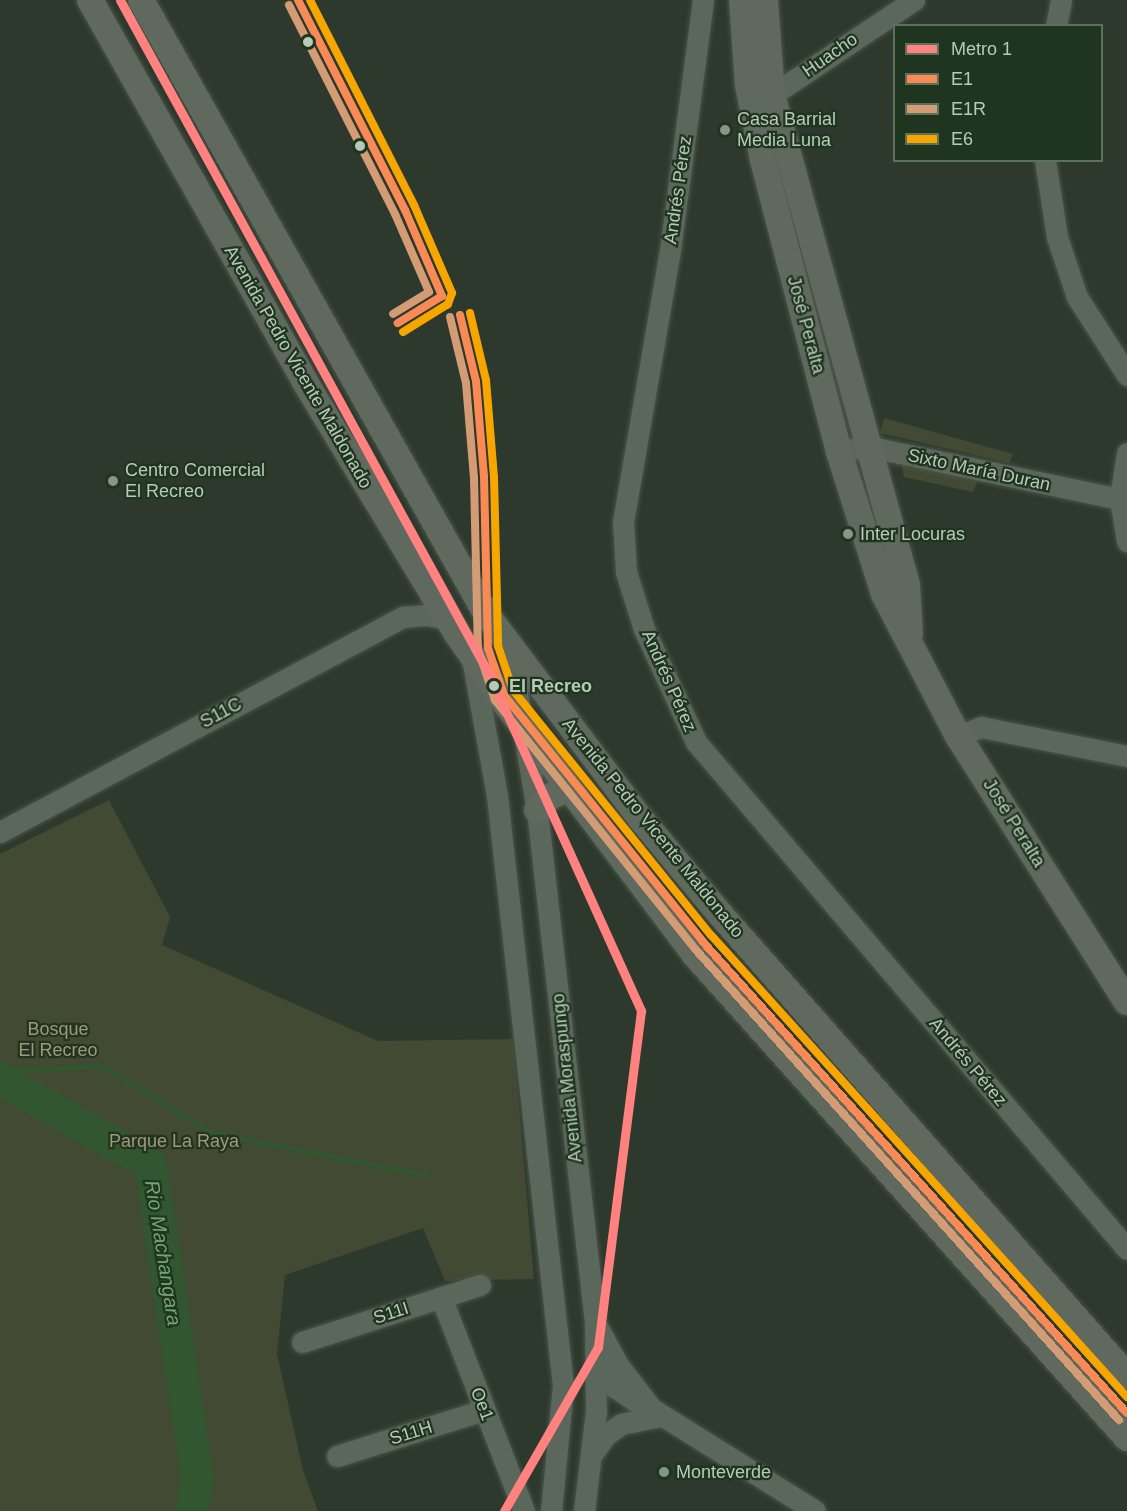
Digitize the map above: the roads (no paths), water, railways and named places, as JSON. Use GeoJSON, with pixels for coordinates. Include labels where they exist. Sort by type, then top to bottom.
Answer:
{"type":"FeatureCollection","features":[{"type":"Feature","properties":{"kind":"main road","name":"Avenida Pedro Vicente Maldonado"},"geometry":{"type":"LineString","coordinates":[[90,0],[305,382],[448,619],[525,730],[695,955],[1127,1438]]}},
{"type":"Feature","properties":{"kind":"main road","name":"Avenida Pedro Vicente Maldonado"},"geometry":{"type":"LineString","coordinates":[[141,0],[464,579],[509,646],[640,819],[720,914],[1127,1376]]}},
{"type":"Feature","properties":{"kind":"main road","name":"José Peralta"},"geometry":{"type":"LineString","coordinates":[[742,0],[754,119],[839,452],[884,594],[910,639],[929,686],[958,736],[1127,1002]]}},
{"type":"Feature","properties":{"kind":"main road","name":"José Peralta"},"geometry":{"type":"LineString","coordinates":[[765,0],[772,95],[866,446],[907,585],[910,639]]}},
{"type":"Feature","properties":{"kind":"main road"},"geometry":{"type":"LineString","coordinates":[[537,810],[551,796],[570,789]]}},
{"type":"Feature","properties":{"kind":"street","name":"Andrés Pérez"},"geometry":{"type":"LineString","coordinates":[[703,0],[670,250],[623,521],[626,572],[644,629],[696,742],[1127,1249]]}},
{"type":"Feature","properties":{"kind":"street","name":"Huacho"},"geometry":{"type":"LineString","coordinates":[[754,119],[772,95],[914,0]]}},
{"type":"Feature","properties":{"kind":"street"},"geometry":{"type":"LineString","coordinates":[[1056,24],[1061,0]]}},
{"type":"Feature","properties":{"kind":"street"},"geometry":{"type":"LineString","coordinates":[[1045,162],[1057,237],[1077,297],[1127,375]]}},
{"type":"Feature","properties":{"kind":"street","name":"Sixto María Duran"},"geometry":{"type":"LineString","coordinates":[[839,452],[866,446],[1120,499]]}},
{"type":"Feature","properties":{"kind":"street"},"geometry":{"type":"LineString","coordinates":[[1127,453],[1120,499],[1127,541]]}},
{"type":"Feature","properties":{"kind":"street","name":"S11C"},"geometry":{"type":"LineString","coordinates":[[0,832],[403,618],[427,615],[448,619]]}},
{"type":"Feature","properties":{"kind":"street","name":"Avenida Moraspungo"},"geometry":{"type":"LineString","coordinates":[[509,646],[537,810],[595,1322],[597,1362],[592,1454],[584,1509]]}},
{"type":"Feature","properties":{"kind":"street","name":"Avenida Moraspungo"},"geometry":{"type":"LineString","coordinates":[[471,655],[497,796],[563,1385],[547,1510]]}},
{"type":"Feature","properties":{"kind":"street"},"geometry":{"type":"LineString","coordinates":[[958,736],[981,727],[1127,756]]}},
{"type":"Feature","properties":{"kind":"street","name":"S11I"},"geometry":{"type":"LineString","coordinates":[[302,1342],[480,1285]]}},
{"type":"Feature","properties":{"kind":"street","name":"Oe1"},"geometry":{"type":"LineString","coordinates":[[441,1297],[524,1511]]}},
{"type":"Feature","properties":{"kind":"street"},"geometry":{"type":"LineString","coordinates":[[595,1322],[618,1365],[657,1412]]}},
{"type":"Feature","properties":{"kind":"street"},"geometry":{"type":"LineString","coordinates":[[597,1362],[626,1397],[657,1412],[815,1511]]}},
{"type":"Feature","properties":{"kind":"street","name":"S11H"},"geometry":{"type":"LineString","coordinates":[[337,1456],[484,1410]]}},
{"type":"Feature","properties":{"kind":"street"},"geometry":{"type":"LineString","coordinates":[[592,1454],[606,1435],[621,1424],[657,1412]]}},
{"type":"Feature","properties":{"kind":"street"},"geometry":{"type":"LineString","coordinates":[[547,1510],[584,1509]]}},
{"type":"Feature","properties":{"kind":"waterway"},"geometry":{"type":"LineString","coordinates":[[0,1071],[102,1066],[211,1132],[427,1175]]}},
{"type":"Feature","properties":{"kind":"waterway","name":"Rio Machangara"},"geometry":{"type":"LineString","coordinates":[[0,1079],[150,1164],[197,1478],[191,1511]]}},
{"type":"Feature","properties":{"kind":"metro line","name":"1"},"geometry":{"type":"LineString","coordinates":[[120,0],[489,674],[641,1011],[598,1347],[504,1511]]}},
{"type":"Feature","properties":{"kind":"place","name":"Casa Barrial Media Luna"},"geometry":{"type":"Point","coordinates":[725,130]}},
{"type":"Feature","properties":{"kind":"place","name":"Centro Comercial El Recreo"},"geometry":{"type":"Point","coordinates":[113,481]}},
{"type":"Feature","properties":{"kind":"place","name":"Inter Locuras"},"geometry":{"type":"Point","coordinates":[848,534]}},
{"type":"Feature","properties":{"kind":"place","name":"El Recreo"},"geometry":{"type":"Point","coordinates":[494,686]}},
{"type":"Feature","properties":{"kind":"place","name":"Monteverde"},"geometry":{"type":"Point","coordinates":[664,1472]}},
{"type":"Feature","properties":{"kind":"park label","name":"Bosque El Recreo"},"geometry":{"type":"Point","coordinates":[58,1040]}},
{"type":"Feature","properties":{"kind":"park label","name":"Parque La Raya"},"geometry":{"type":"Point","coordinates":[174,1141]}}]}
